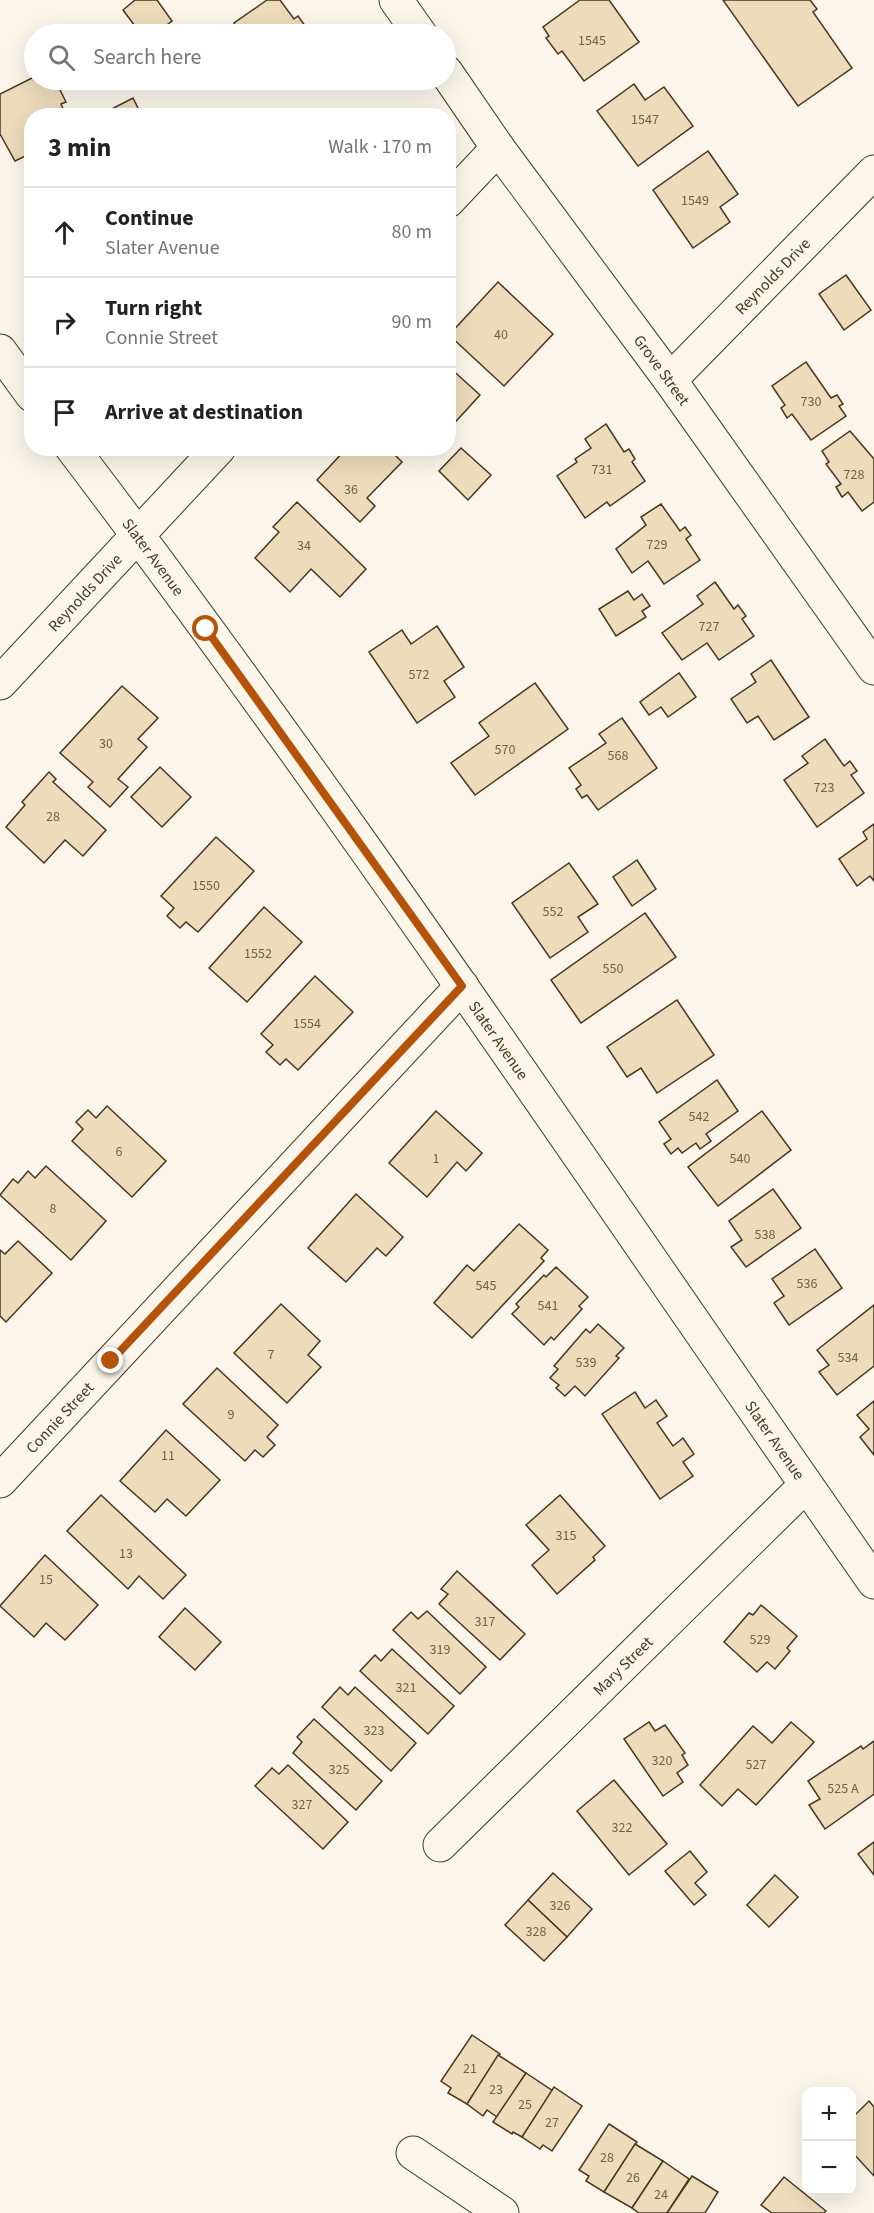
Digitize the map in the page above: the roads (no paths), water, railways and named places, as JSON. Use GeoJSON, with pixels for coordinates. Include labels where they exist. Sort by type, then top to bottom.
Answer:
{"type":"FeatureCollection","features":[{"type":"Feature","properties":{"kind":"street"},"geometry":{"type":"LineString","coordinates":[[396,0],[413,24]]}},
{"type":"Feature","properties":{"kind":"street","name":"Grove Street"},"geometry":{"type":"LineString","coordinates":[[456,87],[498,148],[670,380],[874,668]]}},
{"type":"Feature","properties":{"kind":"street"},"geometry":{"type":"LineString","coordinates":[[456,193],[498,148]]}},
{"type":"Feature","properties":{"kind":"street","name":"Reynolds Drive"},"geometry":{"type":"LineString","coordinates":[[670,380],[874,172]]}},
{"type":"Feature","properties":{"kind":"street"},"geometry":{"type":"LineString","coordinates":[[0,351],[24,384]]}},
{"type":"Feature","properties":{"kind":"street","name":"Slater Avenue"},"geometry":{"type":"LineString","coordinates":[[78,456],[138,535],[462,986],[874,1582]]}},
{"type":"Feature","properties":{"kind":"street","name":"Reynolds Drive"},"geometry":{"type":"LineString","coordinates":[[0,683],[212,456]]}},
{"type":"Feature","properties":{"kind":"street","name":"Connie Street"},"geometry":{"type":"LineString","coordinates":[[0,1481],[462,986]]}},
{"type":"Feature","properties":{"kind":"street","name":"Mary Street"},"geometry":{"type":"LineString","coordinates":[[440,1845],[806,1485]]}},
{"type":"Feature","properties":{"kind":"street"},"geometry":{"type":"LineString","coordinates":[[413,2152],[502,2213]]}}]}
